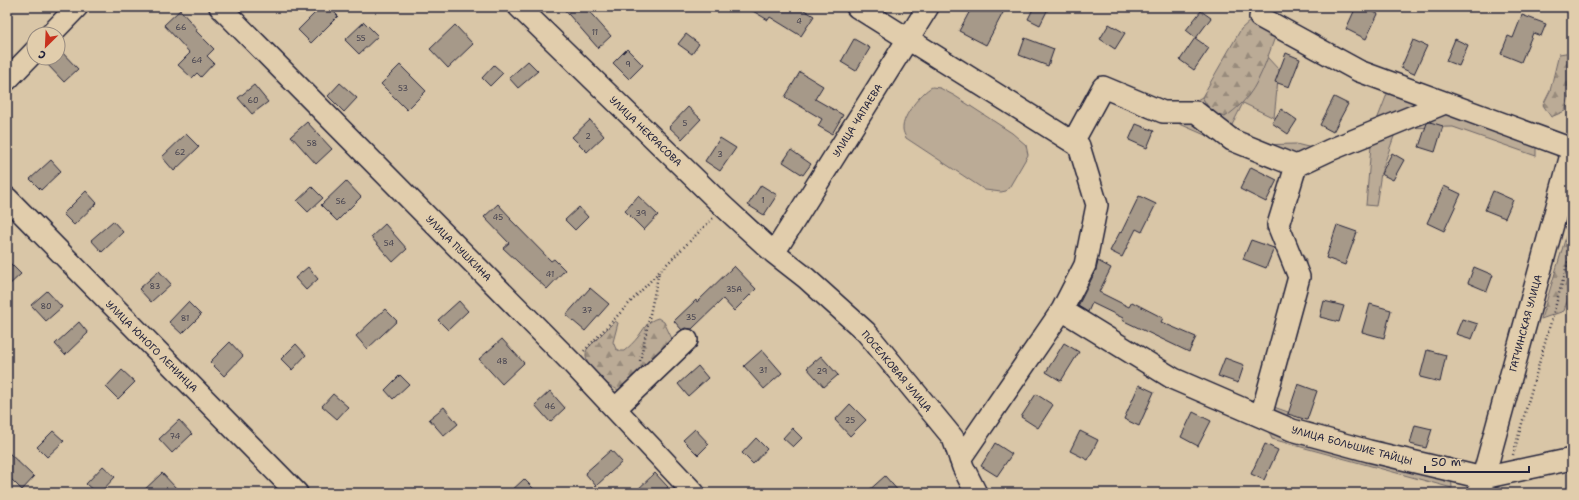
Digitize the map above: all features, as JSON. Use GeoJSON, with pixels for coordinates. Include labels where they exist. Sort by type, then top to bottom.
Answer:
{"type":"FeatureCollection","features":[{"type":"Feature","properties":{"kind":"main road","name":"ГАТЧИНСКАЯ УЛИЦА"},"geometry":{"type":"LineString","coordinates":[[1481,485],[1572,153]]}},
{"type":"Feature","properties":{"kind":"street"},"geometry":{"type":"LineString","coordinates":[[59,26],[77,7]]}},
{"type":"Feature","properties":{"kind":"street","name":"УЛИЦА ПУШКИНА"},"geometry":{"type":"LineString","coordinates":[[220,7],[572,363],[694,493]]}},
{"type":"Feature","properties":{"kind":"street","name":"УЛИЦА НЕКРАСОВА"},"geometry":{"type":"LineString","coordinates":[[519,7],[724,207],[774,253]]}},
{"type":"Feature","properties":{"kind":"street"},"geometry":{"type":"LineString","coordinates":[[857,7],[1079,146],[1097,205],[1085,265],[1062,310],[960,459]]}},
{"type":"Feature","properties":{"kind":"street","name":"УЛИЦА ЧАПАЕВА"},"geometry":{"type":"LineString","coordinates":[[774,253],[928,7]]}},
{"type":"Feature","properties":{"kind":"street"},"geometry":{"type":"LineString","coordinates":[[1260,17],[1359,71],[1572,149]]}},
{"type":"Feature","properties":{"kind":"street"},"geometry":{"type":"LineString","coordinates":[[7,80],[26,60]]}},
{"type":"Feature","properties":{"kind":"street"},"geometry":{"type":"LineString","coordinates":[[1073,142],[1102,87],[1162,112],[1196,112],[1232,140],[1296,166],[1330,150],[1445,103]]}},
{"type":"Feature","properties":{"kind":"street"},"geometry":{"type":"LineString","coordinates":[[1261,416],[1299,277],[1278,225],[1296,166]]}},
{"type":"Feature","properties":{"kind":"street","name":"УЛИЦА ЮНОГО ЛЕНИНЦА"},"geometry":{"type":"LineString","coordinates":[[7,198],[297,493]]}},
{"type":"Feature","properties":{"kind":"street","name":"ПОСЕЛКОВАЯ УЛИЦА"},"geometry":{"type":"LineString","coordinates":[[774,253],[806,278],[866,332],[954,438],[963,467],[976,493]]}},
{"type":"Feature","properties":{"kind":"street","name":"УЛИЦА БОЛЬШИЕ ТАЙЦЫ"},"geometry":{"type":"LineString","coordinates":[[1062,310],[1174,379],[1292,430],[1481,485],[1572,459]]}},
{"type":"Feature","properties":{"kind":"street"},"geometry":{"type":"LineString","coordinates":[[616,409],[687,340]]}},
{"type":"Feature","properties":{"kind":"path"},"geometry":{"type":"LineString","coordinates":[[572,363],[724,207]]}},
{"type":"Feature","properties":{"kind":"path"},"geometry":{"type":"LineString","coordinates":[[1511,462],[1572,248]]}},
{"type":"Feature","properties":{"kind":"path"},"geometry":{"type":"LineString","coordinates":[[640,362],[659,272]]}},
{"type":"Feature","properties":{"kind":"green space"},"geometry":{"type":"Polygon","coordinates":[[[1251,20],[1275,37],[1266,63],[1253,89],[1242,103],[1225,117],[1212,113],[1202,97],[1241,29],[1251,20]]]}},
{"type":"Feature","properties":{"kind":"green space"},"geometry":{"type":"Polygon","coordinates":[[[1572,52],[1572,85],[1565,111],[1551,117],[1543,105],[1550,91],[1559,54],[1572,52]]]}},
{"type":"Feature","properties":{"kind":"green space"},"geometry":{"type":"Polygon","coordinates":[[[1267,57],[1279,70],[1274,118],[1243,103],[1228,133],[1253,145],[1296,144],[1316,149],[1375,125],[1389,89],[1341,57],[1536,128],[1536,156],[1453,127],[1397,128],[1381,173],[1376,206],[1366,205],[1371,146],[1330,154],[1308,169],[1285,223],[1288,238],[1306,259],[1305,296],[1271,406],[1288,412],[1286,420],[1419,457],[1450,458],[1452,488],[1272,439],[1257,408],[1299,279],[1280,236],[1266,230],[1292,173],[1118,97],[1174,113],[1202,97],[1212,113],[1257,82],[1267,57]]]}},
{"type":"Feature","properties":{"kind":"green space"},"geometry":{"type":"Polygon","coordinates":[[[932,87],[940,88],[955,96],[1012,133],[1026,145],[1028,155],[1006,191],[1001,192],[985,190],[906,138],[903,129],[909,112],[918,99],[932,87]]]}},
{"type":"Feature","properties":{"kind":"green space"},"geometry":{"type":"Polygon","coordinates":[[[1572,217],[1572,287],[1564,311],[1541,319],[1572,217]]]}},
{"type":"Feature","properties":{"kind":"green space"},"geometry":{"type":"Polygon","coordinates":[[[658,318],[664,322],[674,343],[624,393],[597,376],[588,363],[586,356],[587,349],[615,321],[618,323],[613,342],[616,349],[624,351],[635,341],[648,323],[658,318]]]}},
{"type":"Feature","properties":{"kind":"building"},"geometry":{"type":"Polygon","coordinates":[[[321,7],[329,7],[338,16],[311,43],[298,30],[321,7]]]}},
{"type":"Feature","properties":{"kind":"building"},"geometry":{"type":"Polygon","coordinates":[[[562,7],[585,7],[611,36],[598,48],[562,7]]]}},
{"type":"Feature","properties":{"kind":"building"},"geometry":{"type":"Polygon","coordinates":[[[746,7],[799,7],[814,16],[801,36],[770,17],[768,20],[746,7]]]}},
{"type":"Feature","properties":{"kind":"building"},"geometry":{"type":"Polygon","coordinates":[[[972,7],[1006,7],[986,45],[959,31],[972,7]]]}},
{"type":"Feature","properties":{"kind":"building"},"geometry":{"type":"Polygon","coordinates":[[[1034,7],[1049,7],[1040,25],[1028,19],[1034,7]]]}},
{"type":"Feature","properties":{"kind":"building"},"geometry":{"type":"Polygon","coordinates":[[[1356,7],[1364,7],[1378,14],[1366,39],[1346,29],[1356,7]]]}},
{"type":"Feature","properties":{"kind":"building"},"geometry":{"type":"Polygon","coordinates":[[[180,10],[197,29],[196,31],[214,49],[207,56],[214,63],[201,77],[197,73],[192,78],[178,65],[190,53],[164,25],[180,10]]]}},
{"type":"Feature","properties":{"kind":"building"},"geometry":{"type":"Polygon","coordinates":[[[1201,11],[1211,18],[1196,38],[1186,30],[1201,11]]]}},
{"type":"Feature","properties":{"kind":"building"},"geometry":{"type":"Polygon","coordinates":[[[1522,15],[1546,24],[1541,36],[1533,33],[1521,62],[1501,54],[1508,36],[1513,38],[1522,15]]]}},
{"type":"Feature","properties":{"kind":"building"},"geometry":{"type":"Polygon","coordinates":[[[364,22],[378,36],[359,54],[345,40],[364,22]]]}},
{"type":"Feature","properties":{"kind":"building"},"geometry":{"type":"Polygon","coordinates":[[[1109,24],[1125,33],[1115,49],[1100,39],[1109,24]]]}},
{"type":"Feature","properties":{"kind":"building"},"geometry":{"type":"Polygon","coordinates":[[[455,25],[473,44],[448,68],[430,49],[455,25]]]}},
{"type":"Feature","properties":{"kind":"building"},"geometry":{"type":"Polygon","coordinates":[[[686,34],[699,44],[692,54],[678,44],[686,34]]]}},
{"type":"Feature","properties":{"kind":"building"},"geometry":{"type":"Polygon","coordinates":[[[1025,38],[1054,49],[1048,66],[1019,55],[1025,38]]]}},
{"type":"Feature","properties":{"kind":"building"},"geometry":{"type":"Polygon","coordinates":[[[1195,38],[1209,48],[1194,70],[1180,60],[1195,38]]]}},
{"type":"Feature","properties":{"kind":"building"},"geometry":{"type":"Polygon","coordinates":[[[854,39],[870,48],[856,71],[841,62],[854,39]]]}},
{"type":"Feature","properties":{"kind":"building"},"geometry":{"type":"Polygon","coordinates":[[[1455,39],[1468,45],[1459,66],[1446,61],[1455,39]]]}},
{"type":"Feature","properties":{"kind":"building"},"geometry":{"type":"Polygon","coordinates":[[[1413,40],[1427,46],[1414,74],[1401,68],[1413,40]]]}},
{"type":"Feature","properties":{"kind":"building"},"geometry":{"type":"Polygon","coordinates":[[[627,49],[643,65],[629,79],[613,63],[627,49]]]}},
{"type":"Feature","properties":{"kind":"building"},"geometry":{"type":"Polygon","coordinates":[[[1286,53],[1300,59],[1289,87],[1275,82],[1286,53]]]}},
{"type":"Feature","properties":{"kind":"building"},"geometry":{"type":"Polygon","coordinates":[[[66,56],[78,69],[64,82],[49,66],[66,66],[66,56]]]}},
{"type":"Feature","properties":{"kind":"building"},"geometry":{"type":"Polygon","coordinates":[[[528,61],[538,71],[518,88],[509,78],[528,61]]]}},
{"type":"Feature","properties":{"kind":"building"},"geometry":{"type":"Polygon","coordinates":[[[400,65],[426,91],[407,110],[381,84],[400,65]]]}},
{"type":"Feature","properties":{"kind":"building"},"geometry":{"type":"Polygon","coordinates":[[[494,65],[503,73],[490,86],[482,78],[494,65]]]}},
{"type":"Feature","properties":{"kind":"building"},"geometry":{"type":"Polygon","coordinates":[[[800,72],[823,86],[815,99],[843,115],[832,134],[818,126],[822,119],[785,97],[800,72]]]}},
{"type":"Feature","properties":{"kind":"building"},"geometry":{"type":"Polygon","coordinates":[[[340,83],[357,98],[344,112],[328,96],[340,83]]]}},
{"type":"Feature","properties":{"kind":"building"},"geometry":{"type":"Polygon","coordinates":[[[254,85],[268,102],[252,114],[238,98],[254,85]]]}},
{"type":"Feature","properties":{"kind":"building"},"geometry":{"type":"Polygon","coordinates":[[[1334,97],[1348,104],[1333,132],[1320,125],[1334,97]]]}},
{"type":"Feature","properties":{"kind":"building"},"geometry":{"type":"Polygon","coordinates":[[[688,107],[701,119],[682,139],[669,127],[688,107]]]}},
{"type":"Feature","properties":{"kind":"building"},"geometry":{"type":"Polygon","coordinates":[[[1281,109],[1297,120],[1288,134],[1272,123],[1281,109]]]}},
{"type":"Feature","properties":{"kind":"building"},"geometry":{"type":"Polygon","coordinates":[[[590,120],[604,136],[587,152],[572,137],[590,120]]]}},
{"type":"Feature","properties":{"kind":"building"},"geometry":{"type":"Polygon","coordinates":[[[307,122],[332,149],[316,164],[291,136],[307,122]]]}},
{"type":"Feature","properties":{"kind":"building"},"geometry":{"type":"Polygon","coordinates":[[[1430,122],[1443,126],[1435,152],[1419,147],[1427,123],[1430,122]]]}},
{"type":"Feature","properties":{"kind":"building"},"geometry":{"type":"Polygon","coordinates":[[[1136,124],[1154,131],[1147,148],[1129,140],[1136,124]]]}},
{"type":"Feature","properties":{"kind":"building"},"geometry":{"type":"Polygon","coordinates":[[[186,134],[199,147],[174,171],[162,157],[186,134]]]}},
{"type":"Feature","properties":{"kind":"building"},"geometry":{"type":"Polygon","coordinates":[[[720,138],[736,148],[720,171],[705,161],[720,138]]]}},
{"type":"Feature","properties":{"kind":"building"},"geometry":{"type":"Polygon","coordinates":[[[791,150],[811,164],[803,175],[783,162],[791,150]]]}},
{"type":"Feature","properties":{"kind":"building"},"geometry":{"type":"Polygon","coordinates":[[[1392,153],[1404,160],[1393,180],[1381,174],[1392,153]]]}},
{"type":"Feature","properties":{"kind":"building"},"geometry":{"type":"Polygon","coordinates":[[[51,160],[61,171],[41,190],[30,179],[51,160]]]}},
{"type":"Feature","properties":{"kind":"building"},"geometry":{"type":"Polygon","coordinates":[[[1251,167],[1277,180],[1266,202],[1240,189],[1251,167]]]}},
{"type":"Feature","properties":{"kind":"building"},"geometry":{"type":"Polygon","coordinates":[[[346,181],[361,197],[337,221],[321,205],[346,181]]]}},
{"type":"Feature","properties":{"kind":"building"},"geometry":{"type":"Polygon","coordinates":[[[761,185],[777,195],[764,215],[748,205],[761,185]]]}},
{"type":"Feature","properties":{"kind":"building"},"geometry":{"type":"Polygon","coordinates":[[[1444,186],[1461,194],[1444,231],[1427,223],[1444,186]]]}},
{"type":"Feature","properties":{"kind":"building"},"geometry":{"type":"Polygon","coordinates":[[[312,187],[323,198],[308,212],[297,201],[312,187]]]}},
{"type":"Feature","properties":{"kind":"building"},"geometry":{"type":"Polygon","coordinates":[[[86,191],[97,203],[74,225],[63,214],[86,191]]]}},
{"type":"Feature","properties":{"kind":"building"},"geometry":{"type":"Polygon","coordinates":[[[1493,191],[1513,200],[1505,218],[1485,210],[1493,191]]]}},
{"type":"Feature","properties":{"kind":"building"},"geometry":{"type":"Polygon","coordinates":[[[638,196],[658,215],[644,230],[625,211],[638,196]]]}},
{"type":"Feature","properties":{"kind":"building"},"geometry":{"type":"Polygon","coordinates":[[[1139,196],[1156,204],[1142,232],[1136,229],[1122,257],[1110,251],[1120,232],[1121,233],[1139,196]]]}},
{"type":"Feature","properties":{"kind":"building"},"geometry":{"type":"Polygon","coordinates":[[[498,204],[511,218],[510,219],[551,261],[554,259],[565,270],[547,289],[503,248],[509,243],[484,217],[498,204]]]}},
{"type":"Feature","properties":{"kind":"building"},"geometry":{"type":"Polygon","coordinates":[[[579,207],[588,217],[575,230],[565,220],[579,207]]]}},
{"type":"Feature","properties":{"kind":"building"},"geometry":{"type":"Polygon","coordinates":[[[113,221],[123,232],[102,252],[91,240],[113,221]]]}},
{"type":"Feature","properties":{"kind":"building"},"geometry":{"type":"Polygon","coordinates":[[[385,224],[407,249],[393,262],[371,237],[385,224]]]}},
{"type":"Feature","properties":{"kind":"building"},"geometry":{"type":"Polygon","coordinates":[[[1337,225],[1357,232],[1345,265],[1326,258],[1337,225]]]}},
{"type":"Feature","properties":{"kind":"building"},"geometry":{"type":"Polygon","coordinates":[[[1251,240],[1274,248],[1266,268],[1243,259],[1251,240]]]}},
{"type":"Feature","properties":{"kind":"building"},"geometry":{"type":"Polygon","coordinates":[[[7,260],[21,274],[7,287],[7,260]]]}},
{"type":"Feature","properties":{"kind":"building"},"geometry":{"type":"Polygon","coordinates":[[[1098,261],[1111,268],[1099,292],[1129,307],[1132,302],[1163,318],[1161,322],[1196,337],[1189,352],[1122,320],[1123,318],[1092,303],[1088,312],[1078,306],[1096,270],[1098,261]]]}},
{"type":"Feature","properties":{"kind":"building"},"geometry":{"type":"Polygon","coordinates":[[[734,266],[756,289],[734,311],[723,299],[692,329],[685,328],[682,330],[674,321],[696,300],[697,302],[734,266]]]}},
{"type":"Feature","properties":{"kind":"building"},"geometry":{"type":"Polygon","coordinates":[[[308,267],[318,279],[306,290],[295,278],[308,267]]]}},
{"type":"Feature","properties":{"kind":"building"},"geometry":{"type":"Polygon","coordinates":[[[1474,267],[1493,275],[1487,291],[1468,283],[1474,267]]]}},
{"type":"Feature","properties":{"kind":"building"},"geometry":{"type":"Polygon","coordinates":[[[159,271],[171,284],[151,302],[139,289],[159,271]]]}},
{"type":"Feature","properties":{"kind":"building"},"geometry":{"type":"Polygon","coordinates":[[[590,288],[609,304],[585,331],[566,315],[590,288]]]}},
{"type":"Feature","properties":{"kind":"building"},"geometry":{"type":"Polygon","coordinates":[[[47,291],[62,307],[46,321],[31,305],[47,291]]]}},
{"type":"Feature","properties":{"kind":"building"},"geometry":{"type":"Polygon","coordinates":[[[459,301],[468,311],[448,330],[438,320],[459,301]]]}},
{"type":"Feature","properties":{"kind":"building"},"geometry":{"type":"Polygon","coordinates":[[[1324,301],[1344,306],[1339,322],[1320,317],[1324,301]]]}},
{"type":"Feature","properties":{"kind":"building"},"geometry":{"type":"Polygon","coordinates":[[[188,302],[201,315],[182,334],[169,322],[188,302]]]}},
{"type":"Feature","properties":{"kind":"building"},"geometry":{"type":"Polygon","coordinates":[[[1370,304],[1391,310],[1384,338],[1362,332],[1370,304]]]}},
{"type":"Feature","properties":{"kind":"building"},"geometry":{"type":"Polygon","coordinates":[[[385,309],[397,321],[367,349],[356,336],[385,309]]]}},
{"type":"Feature","properties":{"kind":"building"},"geometry":{"type":"Polygon","coordinates":[[[1462,319],[1478,324],[1472,339],[1456,334],[1462,319]]]}},
{"type":"Feature","properties":{"kind":"building"},"geometry":{"type":"Polygon","coordinates":[[[79,322],[88,333],[65,355],[55,344],[79,322]]]}},
{"type":"Feature","properties":{"kind":"building"},"geometry":{"type":"Polygon","coordinates":[[[502,339],[524,363],[502,384],[479,359],[502,339]]]}},
{"type":"Feature","properties":{"kind":"building"},"geometry":{"type":"Polygon","coordinates":[[[230,342],[243,356],[224,376],[210,362],[230,342]]]}},
{"type":"Feature","properties":{"kind":"building"},"geometry":{"type":"Polygon","coordinates":[[[1064,343],[1079,352],[1061,381],[1046,372],[1064,343]]]}},
{"type":"Feature","properties":{"kind":"building"},"geometry":{"type":"Polygon","coordinates":[[[296,344],[306,355],[292,370],[281,359],[296,344]]]}},
{"type":"Feature","properties":{"kind":"building"},"geometry":{"type":"Polygon","coordinates":[[[762,350],[782,373],[764,389],[744,366],[762,350]]]}},
{"type":"Feature","properties":{"kind":"building"},"geometry":{"type":"Polygon","coordinates":[[[1427,350],[1446,355],[1440,382],[1420,377],[1427,350]]]}},
{"type":"Feature","properties":{"kind":"building"},"geometry":{"type":"Polygon","coordinates":[[[821,356],[838,375],[824,387],[807,368],[821,356]]]}},
{"type":"Feature","properties":{"kind":"building"},"geometry":{"type":"Polygon","coordinates":[[[1225,358],[1244,365],[1238,383],[1218,376],[1225,358]]]}},
{"type":"Feature","properties":{"kind":"building"},"geometry":{"type":"Polygon","coordinates":[[[698,366],[708,378],[688,396],[678,384],[698,366]]]}},
{"type":"Feature","properties":{"kind":"building"},"geometry":{"type":"Polygon","coordinates":[[[122,370],[135,382],[118,399],[106,387],[122,370]]]}},
{"type":"Feature","properties":{"kind":"building"},"geometry":{"type":"Polygon","coordinates":[[[400,375],[409,384],[393,399],[385,390],[400,375]]]}},
{"type":"Feature","properties":{"kind":"building"},"geometry":{"type":"Polygon","coordinates":[[[1298,384],[1317,391],[1307,420],[1288,414],[1298,384]]]}},
{"type":"Feature","properties":{"kind":"building"},"geometry":{"type":"Polygon","coordinates":[[[1139,385],[1154,392],[1139,426],[1124,419],[1139,385]]]}},
{"type":"Feature","properties":{"kind":"building"},"geometry":{"type":"Polygon","coordinates":[[[550,391],[565,408],[550,422],[535,405],[550,391]]]}},
{"type":"Feature","properties":{"kind":"building"},"geometry":{"type":"Polygon","coordinates":[[[333,394],[348,407],[337,419],[322,406],[333,394]]]}},
{"type":"Feature","properties":{"kind":"building"},"geometry":{"type":"Polygon","coordinates":[[[1036,394],[1053,405],[1038,428],[1021,417],[1036,394]]]}},
{"type":"Feature","properties":{"kind":"building"},"geometry":{"type":"Polygon","coordinates":[[[850,404],[866,420],[850,436],[835,420],[850,404]]]}},
{"type":"Feature","properties":{"kind":"building"},"geometry":{"type":"Polygon","coordinates":[[[444,407],[458,424],[444,436],[429,419],[444,407]]]}},
{"type":"Feature","properties":{"kind":"building"},"geometry":{"type":"Polygon","coordinates":[[[1193,412],[1211,421],[1198,446],[1181,437],[1193,412]]]}},
{"type":"Feature","properties":{"kind":"building"},"geometry":{"type":"Polygon","coordinates":[[[179,420],[192,434],[172,453],[159,439],[179,420]]]}},
{"type":"Feature","properties":{"kind":"building"},"geometry":{"type":"Polygon","coordinates":[[[1415,425],[1432,429],[1426,448],[1410,444],[1415,425]]]}},
{"type":"Feature","properties":{"kind":"building"},"geometry":{"type":"Polygon","coordinates":[[[792,428],[802,438],[793,447],[783,438],[792,428]]]}},
{"type":"Feature","properties":{"kind":"building"},"geometry":{"type":"Polygon","coordinates":[[[695,429],[709,444],[698,455],[683,440],[695,429]]]}},
{"type":"Feature","properties":{"kind":"building"},"geometry":{"type":"Polygon","coordinates":[[[53,431],[64,441],[47,457],[37,447],[53,431]]]}},
{"type":"Feature","properties":{"kind":"building"},"geometry":{"type":"Polygon","coordinates":[[[1080,431],[1098,440],[1088,460],[1070,451],[1080,431]]]}},
{"type":"Feature","properties":{"kind":"building"},"geometry":{"type":"Polygon","coordinates":[[[756,438],[767,449],[753,464],[742,453],[756,438]]]}},
{"type":"Feature","properties":{"kind":"building"},"geometry":{"type":"Polygon","coordinates":[[[995,443],[1012,454],[997,476],[981,466],[995,443]]]}},
{"type":"Feature","properties":{"kind":"building"},"geometry":{"type":"Polygon","coordinates":[[[1265,444],[1278,450],[1264,480],[1251,474],[1265,444]]]}},
{"type":"Feature","properties":{"kind":"building"},"geometry":{"type":"Polygon","coordinates":[[[611,450],[622,462],[596,486],[585,473],[611,450]]]}},
{"type":"Feature","properties":{"kind":"building"},"geometry":{"type":"Polygon","coordinates":[[[7,451],[34,477],[22,490],[7,475],[7,451]]]}},
{"type":"Feature","properties":{"kind":"building"},"geometry":{"type":"Polygon","coordinates":[[[103,466],[115,477],[100,493],[96,493],[86,484],[103,466]]]}},
{"type":"Feature","properties":{"kind":"building"},"geometry":{"type":"Polygon","coordinates":[[[162,473],[176,488],[170,493],[141,493],[162,473]]]}},
{"type":"Feature","properties":{"kind":"building"},"geometry":{"type":"Polygon","coordinates":[[[655,473],[668,487],[663,493],[634,493],[655,473]]]}},
{"type":"Feature","properties":{"kind":"building"},"geometry":{"type":"Polygon","coordinates":[[[885,476],[900,493],[866,493],[885,476]]]}},
{"type":"Feature","properties":{"kind":"building"},"geometry":{"type":"Polygon","coordinates":[[[524,479],[538,493],[509,493],[524,479]]]}}]}
